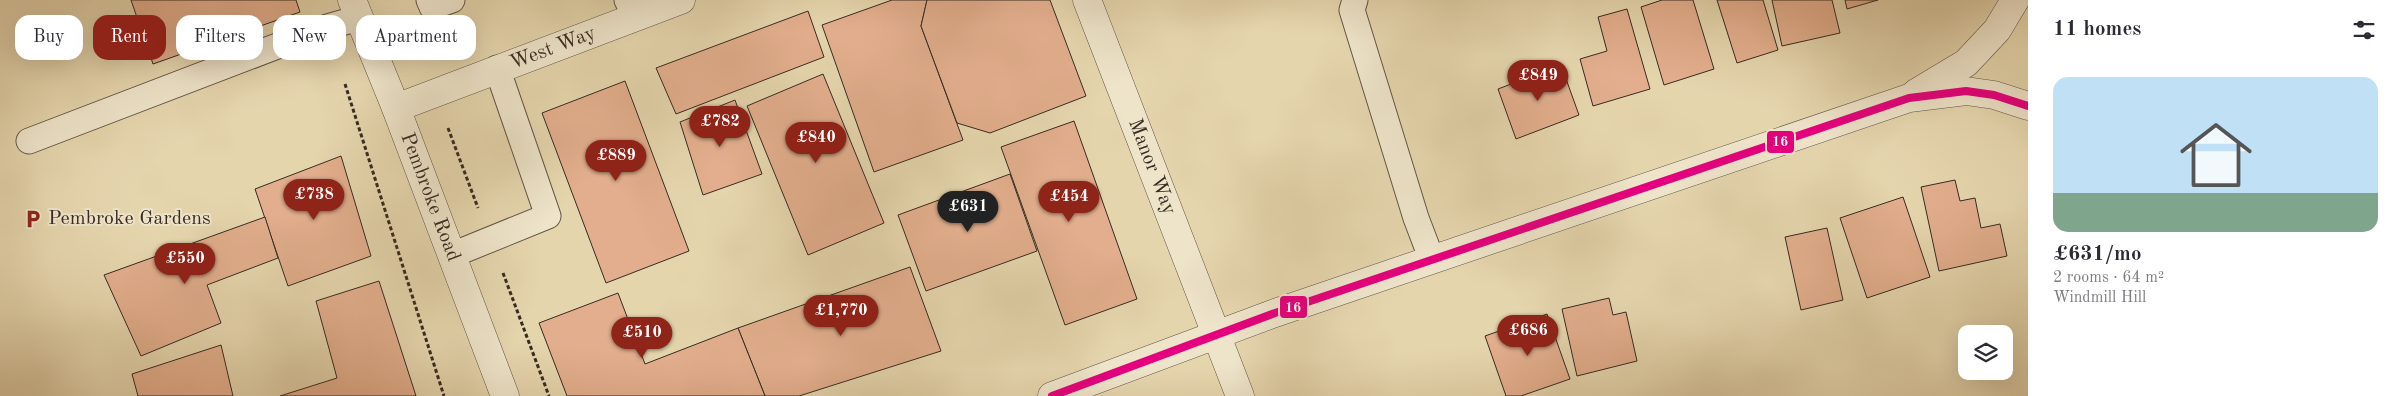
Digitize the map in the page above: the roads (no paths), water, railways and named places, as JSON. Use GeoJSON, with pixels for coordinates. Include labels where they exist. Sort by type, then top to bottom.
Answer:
{"type":"FeatureCollection","features":[{"type":"Feature","properties":{"kind":"street","name":"West Way"},"geometry":{"type":"LineString","coordinates":[[396,108],[497,68],[631,8],[680,0]]}},
{"type":"Feature","properties":{"kind":"street","name":"Manor Way"},"geometry":{"type":"LineString","coordinates":[[1087,0],[1240,396]]}},
{"type":"Feature","properties":{"kind":"street"},"geometry":{"type":"LineString","coordinates":[[1909,98],[1966,63],[1996,30],[2015,0]]}},
{"type":"Feature","properties":{"kind":"street","name":"Pembroke Road"},"geometry":{"type":"LineString","coordinates":[[355,9],[396,108],[505,396]]}},
{"type":"Feature","properties":{"kind":"street"},"geometry":{"type":"LineString","coordinates":[[1052,396],[1217,334],[1909,98],[1966,90],[1994,95],[2028,106]]}},
{"type":"Feature","properties":{"kind":"lane"},"geometry":{"type":"LineString","coordinates":[[429,0],[432,7],[452,0]]}},
{"type":"Feature","properties":{"kind":"lane"},"geometry":{"type":"LineString","coordinates":[[1355,0],[1352,10],[1416,218],[1432,260]]}},
{"type":"Feature","properties":{"kind":"lane"},"geometry":{"type":"LineString","coordinates":[[29,142],[326,27],[355,9]]}},
{"type":"Feature","properties":{"kind":"lane"},"geometry":{"type":"LineString","coordinates":[[452,255],[548,216],[497,68]]}},
{"type":"Feature","properties":{"kind":"place","name":"Pembroke Gardens"},"geometry":{"type":"Point","coordinates":[33,219]}}]}
